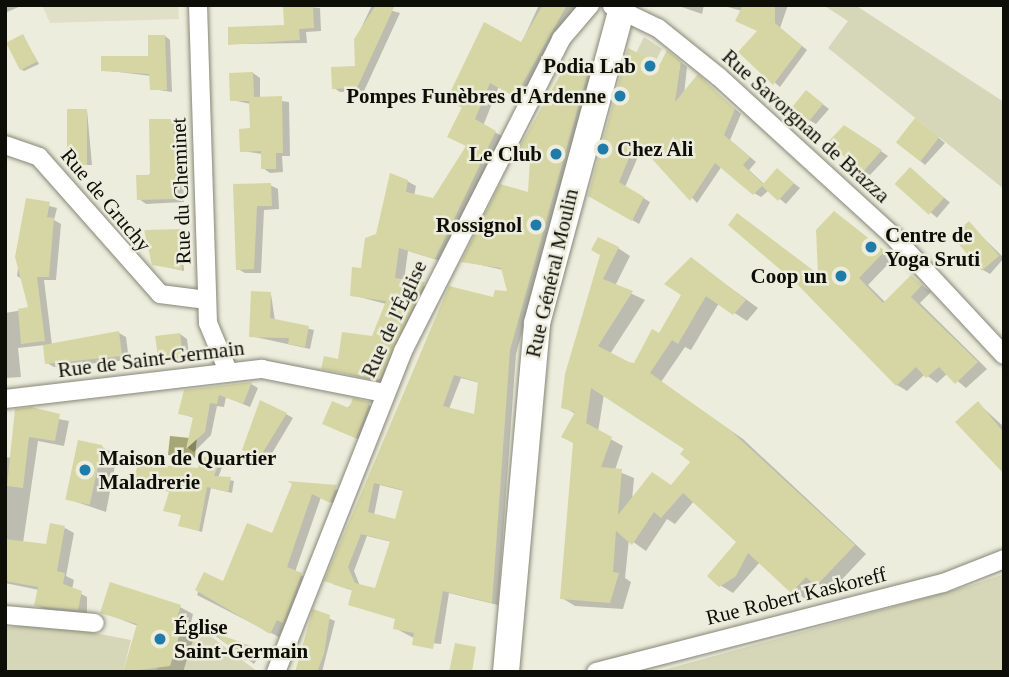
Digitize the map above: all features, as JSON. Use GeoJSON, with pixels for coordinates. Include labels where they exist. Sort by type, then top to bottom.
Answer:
{"type":"FeatureCollection","features":[{"type":"Feature","properties":{"kind":"main road","name":"Rue Général Moulin"},"geometry":{"type":"LineString","coordinates":[[506,672],[537,323],[618,6]]}},
{"type":"Feature","properties":{"kind":"street","name":"Rue du Cheminet"},"geometry":{"type":"LineString","coordinates":[[198,5],[207,300],[211,337],[228,371]]}},
{"type":"Feature","properties":{"kind":"street","name":"Rue de l'Église"},"geometry":{"type":"LineString","coordinates":[[276,672],[384,393],[475,201],[561,39],[590,5]]}},
{"type":"Feature","properties":{"kind":"street","name":"Rue Savorgnan de Brazza"},"geometry":{"type":"LineString","coordinates":[[618,6],[658,28],[719,77],[892,235],[1004,355]]}},
{"type":"Feature","properties":{"kind":"street","name":"Rue de Gruchy"},"geometry":{"type":"LineString","coordinates":[[5,145],[39,157],[150,286],[169,297],[207,300]]}},
{"type":"Feature","properties":{"kind":"street","name":"Rue de Saint-Germain"},"geometry":{"type":"LineString","coordinates":[[5,399],[228,371],[282,372],[384,393]]}},
{"type":"Feature","properties":{"kind":"street","name":"Rue Robert Kaskoreff"},"geometry":{"type":"LineString","coordinates":[[596,672],[943,583],[1004,559]]}},
{"type":"Feature","properties":{"kind":"street"},"geometry":{"type":"LineString","coordinates":[[5,615],[95,623]]}},
{"type":"Feature","properties":{"kind":"shaded area"},"geometry":{"type":"Polygon","coordinates":[[[42,5],[178,5],[179,19],[50,23],[42,5]]]}},
{"type":"Feature","properties":{"kind":"shaded area"},"geometry":{"type":"Polygon","coordinates":[[[823,5],[855,5],[1004,102],[1004,189],[828,48],[848,21],[823,5]]]}},
{"type":"Feature","properties":{"kind":"shaded area"},"geometry":{"type":"Polygon","coordinates":[[[644,37],[662,49],[655,62],[636,53],[644,37]]]}},
{"type":"Feature","properties":{"kind":"shaded area"},"geometry":{"type":"Polygon","coordinates":[[[170,436],[197,439],[195,458],[168,455],[170,436]]]}},
{"type":"Feature","properties":{"kind":"shaded area"},"geometry":{"type":"Polygon","coordinates":[[[1004,574],[1004,672],[656,672],[969,586],[1004,574]]]}},
{"type":"Feature","properties":{"kind":"shaded area"},"geometry":{"type":"Polygon","coordinates":[[[176,610],[258,672],[156,672],[159,664],[170,666],[174,654],[183,622],[169,616],[176,610]]]}},
{"type":"Feature","properties":{"kind":"shaded area"},"geometry":{"type":"Polygon","coordinates":[[[43,623],[131,640],[123,672],[5,672],[5,628],[43,623]]]}},
{"type":"Feature","properties":{"kind":"building"},"geometry":{"type":"Polygon","coordinates":[[[283,5],[313,5],[314,28],[299,29],[300,40],[228,45],[228,27],[284,25],[283,5]]]}},
{"type":"Feature","properties":{"kind":"building"},"geometry":{"type":"Polygon","coordinates":[[[376,5],[395,5],[357,88],[332,89],[331,67],[355,66],[354,39],[376,5]]]}},
{"type":"Feature","properties":{"kind":"building"},"geometry":{"type":"Polygon","coordinates":[[[543,5],[567,5],[515,97],[490,83],[475,119],[496,131],[435,259],[399,248],[395,278],[425,282],[379,380],[321,369],[324,356],[338,359],[342,332],[372,336],[386,301],[350,296],[352,267],[361,268],[365,238],[376,234],[390,173],[408,180],[406,192],[433,198],[466,146],[447,137],[462,107],[446,101],[484,22],[521,42],[543,5]]]}},
{"type":"Feature","properties":{"kind":"building"},"geometry":{"type":"Polygon","coordinates":[[[743,5],[775,5],[775,23],[802,46],[773,85],[738,52],[757,31],[735,21],[743,5]]]}},
{"type":"Feature","properties":{"kind":"building"},"geometry":{"type":"Polygon","coordinates":[[[23,34],[37,62],[20,70],[6,43],[23,34]]]}},
{"type":"Feature","properties":{"kind":"building"},"geometry":{"type":"Polygon","coordinates":[[[148,35],[165,35],[167,90],[150,90],[149,74],[101,71],[101,56],[148,56],[148,35]]]}},
{"type":"Feature","properties":{"kind":"building"},"geometry":{"type":"Polygon","coordinates":[[[628,48],[660,64],[667,50],[681,61],[675,102],[698,74],[735,109],[724,135],[750,157],[743,165],[763,184],[777,168],[794,183],[778,201],[762,186],[753,195],[715,163],[690,201],[636,141],[619,182],[644,197],[632,221],[588,196],[628,48]]]}},
{"type":"Feature","properties":{"kind":"building"},"geometry":{"type":"Polygon","coordinates":[[[571,56],[590,65],[510,350],[492,603],[443,591],[433,649],[412,645],[414,633],[393,629],[395,619],[348,605],[352,590],[324,581],[449,286],[493,297],[495,290],[507,291],[501,268],[461,262],[500,184],[528,192],[530,158],[516,153],[571,56]],[[454,375],[443,406],[474,414],[478,382],[454,375]],[[374,483],[368,512],[395,519],[403,490],[374,483]],[[361,534],[348,567],[355,583],[375,588],[390,541],[361,534]]]}},
{"type":"Feature","properties":{"kind":"building"},"geometry":{"type":"Polygon","coordinates":[[[253,72],[254,97],[282,96],[283,153],[276,153],[276,169],[261,169],[261,151],[240,152],[239,129],[250,128],[249,101],[230,101],[229,73],[253,72]]]}},
{"type":"Feature","properties":{"kind":"building"},"geometry":{"type":"Polygon","coordinates":[[[806,90],[823,104],[809,121],[792,107],[806,90]]]}},
{"type":"Feature","properties":{"kind":"building"},"geometry":{"type":"Polygon","coordinates":[[[67,109],[87,109],[87,165],[67,165],[67,109]]]}},
{"type":"Feature","properties":{"kind":"building"},"geometry":{"type":"Polygon","coordinates":[[[915,118],[939,137],[920,162],[896,142],[915,118]]]}},
{"type":"Feature","properties":{"kind":"building"},"geometry":{"type":"Polygon","coordinates":[[[149,119],[173,119],[177,199],[137,200],[136,175],[150,175],[149,119]]]}},
{"type":"Feature","properties":{"kind":"building"},"geometry":{"type":"Polygon","coordinates":[[[844,125],[882,150],[862,173],[828,142],[844,125]]]}},
{"type":"Feature","properties":{"kind":"building"},"geometry":{"type":"Polygon","coordinates":[[[910,167],[944,198],[929,215],[895,184],[910,167]]]}},
{"type":"Feature","properties":{"kind":"building"},"geometry":{"type":"Polygon","coordinates":[[[271,183],[272,206],[257,206],[254,269],[236,270],[233,184],[271,183]]]}},
{"type":"Feature","properties":{"kind":"building"},"geometry":{"type":"Polygon","coordinates":[[[26,198],[50,202],[47,217],[54,218],[49,277],[37,277],[45,341],[21,344],[18,309],[28,307],[15,257],[26,198]]]}},
{"type":"Feature","properties":{"kind":"building"},"geometry":{"type":"Polygon","coordinates":[[[834,211],[885,251],[859,278],[883,303],[911,275],[922,285],[911,297],[978,362],[955,384],[939,367],[926,378],[916,367],[896,386],[796,283],[728,225],[737,213],[818,274],[816,230],[834,211]]]}},
{"type":"Feature","properties":{"kind":"building"},"geometry":{"type":"Polygon","coordinates":[[[969,221],[999,256],[982,271],[952,236],[969,221]]]}},
{"type":"Feature","properties":{"kind":"building"},"geometry":{"type":"Polygon","coordinates":[[[180,229],[182,270],[152,265],[144,230],[180,229]]]}},
{"type":"Feature","properties":{"kind":"building"},"geometry":{"type":"Polygon","coordinates":[[[598,237],[619,247],[603,279],[633,291],[598,346],[629,362],[634,363],[652,329],[659,333],[681,295],[664,284],[691,257],[746,300],[733,315],[706,296],[678,344],[672,340],[650,373],[730,430],[855,545],[816,586],[806,577],[791,593],[748,553],[736,576],[719,587],[707,576],[736,542],[683,493],[661,518],[654,512],[632,545],[616,531],[613,572],[619,573],[610,603],[560,599],[573,443],[561,437],[575,412],[561,408],[565,374],[600,255],[591,250],[598,237]],[[591,388],[586,423],[612,437],[601,467],[622,469],[618,515],[652,472],[671,485],[690,462],[680,454],[684,449],[591,388]]]}},
{"type":"Feature","properties":{"kind":"building"},"geometry":{"type":"Polygon","coordinates":[[[251,291],[271,292],[270,318],[309,326],[305,347],[288,344],[289,338],[249,337],[251,291]]]}},
{"type":"Feature","properties":{"kind":"building"},"geometry":{"type":"Polygon","coordinates":[[[119,331],[122,356],[45,364],[43,345],[119,331]]]}},
{"type":"Feature","properties":{"kind":"building"},"geometry":{"type":"Polygon","coordinates":[[[180,333],[183,358],[158,361],[155,336],[180,333]]]}},
{"type":"Feature","properties":{"kind":"building"},"geometry":{"type":"Polygon","coordinates":[[[252,382],[243,404],[219,395],[217,404],[210,403],[205,432],[186,449],[193,417],[178,414],[184,390],[252,382]]]}},
{"type":"Feature","properties":{"kind":"building"},"geometry":{"type":"Polygon","coordinates":[[[353,398],[370,402],[356,438],[322,424],[332,401],[349,408],[353,398]]]}},
{"type":"Feature","properties":{"kind":"building"},"geometry":{"type":"Polygon","coordinates":[[[260,400],[287,413],[260,457],[242,450],[260,400]]]}},
{"type":"Feature","properties":{"kind":"building"},"geometry":{"type":"Polygon","coordinates":[[[978,401],[1004,433],[1004,474],[955,422],[978,401]]]}},
{"type":"Feature","properties":{"kind":"building"},"geometry":{"type":"Polygon","coordinates":[[[31,407],[60,414],[55,441],[29,437],[23,488],[7,486],[15,409],[31,407]]]}},
{"type":"Feature","properties":{"kind":"building","name":"Maison de Quartier Maladrerie"},"geometry":{"type":"Polygon","coordinates":[[[78,440],[102,445],[90,505],[65,500],[78,440]]]}},
{"type":"Feature","properties":{"kind":"building"},"geometry":{"type":"Polygon","coordinates":[[[199,456],[221,458],[214,476],[231,477],[228,492],[207,487],[199,531],[178,526],[181,515],[163,511],[169,492],[133,483],[138,463],[198,468],[199,456]]]}},
{"type":"Feature","properties":{"kind":"building"},"geometry":{"type":"Polygon","coordinates":[[[287,481],[337,485],[330,503],[312,494],[287,567],[302,573],[283,623],[277,620],[270,634],[195,590],[204,572],[223,581],[247,523],[272,533],[292,484],[287,481]]]}},
{"type":"Feature","properties":{"kind":"building"},"geometry":{"type":"Polygon","coordinates":[[[50,523],[65,526],[57,571],[65,573],[63,584],[82,591],[78,610],[34,606],[38,587],[5,581],[5,539],[46,544],[50,523]]]}},
{"type":"Feature","properties":{"kind":"building"},"geometry":{"type":"Polygon","coordinates":[[[110,582],[181,605],[177,619],[183,622],[170,666],[123,672],[137,624],[100,613],[110,582]]]}},
{"type":"Feature","properties":{"kind":"building"},"geometry":{"type":"Polygon","coordinates":[[[313,609],[330,615],[324,654],[317,672],[295,672],[313,609]]]}},
{"type":"Feature","properties":{"kind":"building"},"geometry":{"type":"Polygon","coordinates":[[[213,632],[254,647],[246,661],[213,632]]]}},
{"type":"Feature","properties":{"kind":"building"},"geometry":{"type":"Polygon","coordinates":[[[455,643],[476,647],[472,672],[449,672],[455,643]]]}},
{"type":"Feature","properties":{"kind":"place","name":"Podia Lab"},"geometry":{"type":"Point","coordinates":[650,66]}},
{"type":"Feature","properties":{"kind":"place","name":"Pompes Funèbres d'Ardenne"},"geometry":{"type":"Point","coordinates":[620,96]}},
{"type":"Feature","properties":{"kind":"place","name":"Chez Ali"},"geometry":{"type":"Point","coordinates":[603,149]}},
{"type":"Feature","properties":{"kind":"place","name":"Le Club"},"geometry":{"type":"Point","coordinates":[556,154]}},
{"type":"Feature","properties":{"kind":"place","name":"Rossignol"},"geometry":{"type":"Point","coordinates":[536,225]}},
{"type":"Feature","properties":{"kind":"place","name":"Centre de Yoga Sruti"},"geometry":{"type":"Point","coordinates":[871,247]}},
{"type":"Feature","properties":{"kind":"place","name":"Coop un"},"geometry":{"type":"Point","coordinates":[841,276]}},
{"type":"Feature","properties":{"kind":"place","name":"Maison de Quartier Maladrerie"},"geometry":{"type":"Point","coordinates":[85,470]}},
{"type":"Feature","properties":{"kind":"place","name":"Église Saint-Germain"},"geometry":{"type":"Point","coordinates":[160,639]}}]}
